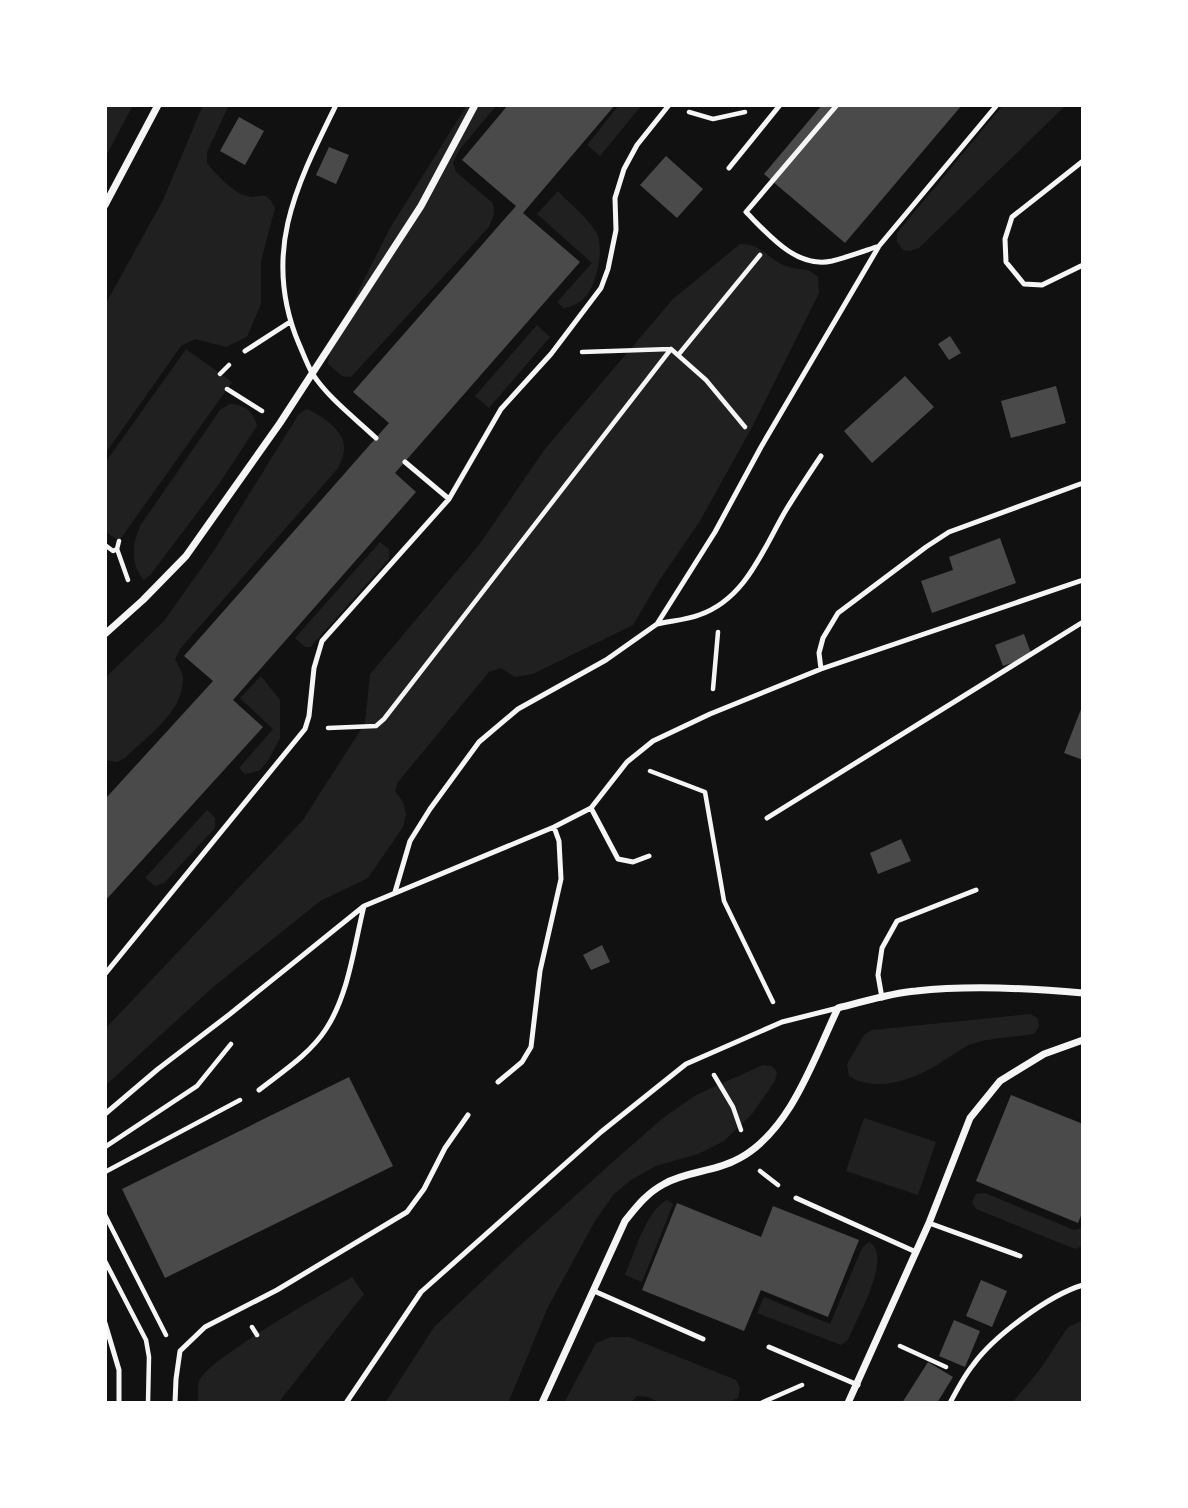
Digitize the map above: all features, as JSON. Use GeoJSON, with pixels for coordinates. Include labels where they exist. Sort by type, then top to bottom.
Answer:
{"type":"FeatureCollection","features":[{"type":"Feature","properties":{"kind":"street"},"geometry":{"type":"LineString","coordinates":[[105,205],[158,105]]}},
{"type":"Feature","properties":{"kind":"street"},"geometry":{"type":"LineString","coordinates":[[105,634],[186,556],[280,423],[421,206],[475,105]]}},
{"type":"Feature","properties":{"kind":"street"},"geometry":{"type":"LineString","coordinates":[[542,1403],[625,1221],[645,1197],[666,1182],[723,1167],[742,1158],[782,1122],[838,1007],[915,991],[962,988],[1083,993]]}},
{"type":"Feature","properties":{"kind":"street"},"geometry":{"type":"LineString","coordinates":[[848,1403],[929,1223],[970,1118],[1000,1081],[1044,1054],[1083,1040]]}},
{"type":"Feature","properties":{"kind":"lane"},"geometry":{"type":"LineString","coordinates":[[336,105],[300,183],[283,240],[282,285],[290,322],[312,372],[330,394],[376,438]]}},
{"type":"Feature","properties":{"kind":"lane"},"geometry":{"type":"LineString","coordinates":[[105,974],[305,729],[314,668],[322,641],[449,499],[501,409],[551,354],[601,288],[616,230],[615,198],[624,169],[637,145],[669,105]]}},
{"type":"Feature","properties":{"kind":"lane"},"geometry":{"type":"LineString","coordinates":[[729,168],[780,105]]}},
{"type":"Feature","properties":{"kind":"lane"},"geometry":{"type":"LineString","coordinates":[[837,105],[746,212],[773,239],[805,259],[830,262],[879,246]]}},
{"type":"Feature","properties":{"kind":"lane"},"geometry":{"type":"LineString","coordinates":[[395,892],[410,841],[430,809],[480,742],[517,709],[606,660],[657,624],[715,532],[761,447],[879,246],[997,105]]}},
{"type":"Feature","properties":{"kind":"lane"},"geometry":{"type":"LineString","coordinates":[[1083,161],[1013,217],[1005,239],[1006,262],[1024,284],[1042,285],[1083,265]]}},
{"type":"Feature","properties":{"kind":"lane"},"geometry":{"type":"LineString","coordinates":[[246,351],[290,322]]}},
{"type":"Feature","properties":{"kind":"lane"},"geometry":{"type":"LineString","coordinates":[[657,624],[700,615],[738,590],[760,559],[785,512],[821,456]]}},
{"type":"Feature","properties":{"kind":"lane"},"geometry":{"type":"LineString","coordinates":[[404,462],[449,499]]}},
{"type":"Feature","properties":{"kind":"lane"},"geometry":{"type":"LineString","coordinates":[[821,669],[819,653],[823,638],[838,613],[926,547],[949,532],[1083,483]]}},
{"type":"Feature","properties":{"kind":"lane"},"geometry":{"type":"LineString","coordinates":[[105,1114],[364,906],[554,827],[591,808],[627,762],[653,741],[710,714],[821,669],[1083,580]]}},
{"type":"Feature","properties":{"kind":"lane"},"geometry":{"type":"LineString","coordinates":[[767,818],[1083,622]]}},
{"type":"Feature","properties":{"kind":"lane"},"geometry":{"type":"LineString","coordinates":[[591,808],[618,859],[633,862],[649,856]]}},
{"type":"Feature","properties":{"kind":"lane"},"geometry":{"type":"LineString","coordinates":[[499,1082],[522,1062],[531,1047],[540,971],[561,879],[559,841],[554,827]]}},
{"type":"Feature","properties":{"kind":"lane"},"geometry":{"type":"LineString","coordinates":[[882,998],[878,975],[882,948],[897,921],[976,890]]}},
{"type":"Feature","properties":{"kind":"lane"},"geometry":{"type":"LineString","coordinates":[[259,1090],[299,1059],[326,1030],[340,1003],[364,906]]}},
{"type":"Feature","properties":{"kind":"lane"},"geometry":{"type":"LineString","coordinates":[[346,1403],[421,1292],[601,1132],[687,1064],[782,1022],[838,1007]]}},
{"type":"Feature","properties":{"kind":"lane"},"geometry":{"type":"LineString","coordinates":[[175,1403],[180,1351],[205,1326],[277,1290],[407,1212],[424,1189],[445,1148],[468,1115]]}},
{"type":"Feature","properties":{"kind":"lane"},"geometry":{"type":"LineString","coordinates":[[796,1198],[916,1252]]}},
{"type":"Feature","properties":{"kind":"lane"},"geometry":{"type":"LineString","coordinates":[[929,1223],[1020,1256]]}},
{"type":"Feature","properties":{"kind":"lane"},"geometry":{"type":"LineString","coordinates":[[950,1403],[973,1364],[1007,1330],[1041,1306],[1083,1284]]}},
{"type":"Feature","properties":{"kind":"lane"},"geometry":{"type":"LineString","coordinates":[[594,1291],[703,1339]]}},
{"type":"Feature","properties":{"kind":"lane"},"geometry":{"type":"LineString","coordinates":[[105,1324],[119,1370],[119,1403]]}},
{"type":"Feature","properties":{"kind":"lane"},"geometry":{"type":"LineString","coordinates":[[769,1347],[858,1385]]}},
{"type":"Feature","properties":{"kind":"path"},"geometry":{"type":"LineString","coordinates":[[713,119],[746,111]]}},
{"type":"Feature","properties":{"kind":"path"},"geometry":{"type":"LineString","coordinates":[[679,354],[773,239]]}},
{"type":"Feature","properties":{"kind":"path"},"geometry":{"type":"LineString","coordinates":[[551,354],[671,349],[706,380],[743,424]]}},
{"type":"Feature","properties":{"kind":"path"},"geometry":{"type":"LineString","coordinates":[[305,729],[376,726],[384,719],[671,349]]}},
{"type":"Feature","properties":{"kind":"path"},"geometry":{"type":"LineString","coordinates":[[227,389],[280,423]]}},
{"type":"Feature","properties":{"kind":"path"},"geometry":{"type":"LineString","coordinates":[[119,541],[117,549],[128,582],[143,600]]}},
{"type":"Feature","properties":{"kind":"path"},"geometry":{"type":"LineString","coordinates":[[105,545],[113,551],[117,549]]}},
{"type":"Feature","properties":{"kind":"path"},"geometry":{"type":"LineString","coordinates":[[710,714],[721,603]]}},
{"type":"Feature","properties":{"kind":"path"},"geometry":{"type":"LineString","coordinates":[[627,762],[705,792],[724,901],[782,1022]]}},
{"type":"Feature","properties":{"kind":"path"},"geometry":{"type":"LineString","coordinates":[[105,1147],[197,1086],[240,1034]]}},
{"type":"Feature","properties":{"kind":"path"},"geometry":{"type":"LineString","coordinates":[[703,1057],[741,1125],[742,1158],[796,1198]]}},
{"type":"Feature","properties":{"kind":"path"},"geometry":{"type":"LineString","coordinates":[[105,1172],[259,1090]]}},
{"type":"Feature","properties":{"kind":"path"},"geometry":{"type":"LineString","coordinates":[[105,1215],[159,1324]]}},
{"type":"Feature","properties":{"kind":"path"},"geometry":{"type":"LineString","coordinates":[[105,1261],[146,1340],[149,1357],[148,1403]]}},
{"type":"Feature","properties":{"kind":"path"},"geometry":{"type":"LineString","coordinates":[[879,1336],[966,1376]]}},
{"type":"Feature","properties":{"kind":"path"},"geometry":{"type":"LineString","coordinates":[[761,1403],[832,1373]]}},
{"type":"Feature","properties":{"kind":"shaded area"},"geometry":{"type":"Polygon","coordinates":[[[105,105],[133,105],[105,158],[105,105]]]}},
{"type":"Feature","properties":{"kind":"shaded area"},"geometry":{"type":"Polygon","coordinates":[[[203,105],[229,105],[207,152],[207,163],[236,191],[252,197],[266,196],[275,208],[261,261],[261,304],[247,337],[226,347],[195,339],[181,346],[105,454],[105,305],[163,200],[203,105]]]}},
{"type":"Feature","properties":{"kind":"shaded area"},"geometry":{"type":"Polygon","coordinates":[[[467,105],[497,105],[460,149],[453,163],[456,172],[493,203],[494,214],[489,227],[351,377],[342,376],[328,364],[330,347],[390,228],[467,105]]]}},
{"type":"Feature","properties":{"kind":"shaded area"},"geometry":{"type":"Polygon","coordinates":[[[619,105],[642,105],[600,156],[587,145],[619,105]]]}},
{"type":"Feature","properties":{"kind":"shaded area"},"geometry":{"type":"Polygon","coordinates":[[[1003,105],[1066,105],[919,248],[903,250],[897,242],[897,233],[1003,105]]]}},
{"type":"Feature","properties":{"kind":"shaded area"},"geometry":{"type":"Polygon","coordinates":[[[558,191],[592,226],[600,246],[599,264],[591,289],[585,298],[564,308],[557,302],[592,263],[537,214],[558,191]]]}},
{"type":"Feature","properties":{"kind":"shaded area"},"geometry":{"type":"Polygon","coordinates":[[[740,244],[754,246],[786,266],[813,273],[818,277],[819,293],[751,429],[700,521],[633,625],[533,674],[515,677],[501,668],[489,672],[398,782],[395,791],[403,802],[406,814],[403,827],[368,878],[320,901],[212,988],[105,1086],[105,1029],[303,820],[365,723],[370,674],[479,545],[545,449],[673,299],[740,244]]]}},
{"type":"Feature","properties":{"kind":"shaded area"},"geometry":{"type":"Polygon","coordinates":[[[537,325],[550,337],[489,408],[475,396],[537,325]]]}},
{"type":"Feature","properties":{"kind":"shaded area"},"geometry":{"type":"Polygon","coordinates":[[[186,349],[232,382],[119,541],[105,531],[105,463],[186,349]]]}},
{"type":"Feature","properties":{"kind":"shaded area"},"geometry":{"type":"Polygon","coordinates":[[[230,404],[240,405],[248,410],[257,426],[219,484],[144,580],[134,561],[135,540],[140,526],[220,410],[230,404]]]}},
{"type":"Feature","properties":{"kind":"shaded area"},"geometry":{"type":"Polygon","coordinates":[[[307,409],[326,420],[341,437],[344,450],[339,467],[180,649],[175,659],[183,677],[181,692],[170,713],[153,733],[125,758],[117,762],[105,760],[105,678],[164,621],[215,549],[299,414],[307,409]]]}},
{"type":"Feature","properties":{"kind":"shaded area"},"geometry":{"type":"Polygon","coordinates":[[[380,542],[389,549],[389,559],[311,647],[305,647],[295,638],[380,542]]]}},
{"type":"Feature","properties":{"kind":"shaded area"},"geometry":{"type":"Polygon","coordinates":[[[261,676],[280,700],[280,738],[268,761],[259,771],[245,774],[239,768],[273,729],[240,698],[261,676]]]}},
{"type":"Feature","properties":{"kind":"shaded area"},"geometry":{"type":"Polygon","coordinates":[[[207,810],[215,818],[215,828],[164,883],[155,886],[145,878],[207,810]]]}},
{"type":"Feature","properties":{"kind":"shaded area"},"geometry":{"type":"Polygon","coordinates":[[[1031,1014],[1038,1019],[1039,1027],[1034,1034],[969,1045],[941,1063],[905,1080],[870,1084],[849,1076],[847,1064],[864,1035],[872,1030],[1031,1014]]]}},
{"type":"Feature","properties":{"kind":"shaded area"},"geometry":{"type":"Polygon","coordinates":[[[763,1065],[772,1066],[777,1072],[775,1081],[752,1114],[724,1141],[698,1154],[656,1166],[631,1180],[614,1194],[595,1221],[548,1307],[508,1403],[385,1403],[434,1327],[615,1160],[663,1118],[696,1095],[763,1065]]]}},
{"type":"Feature","properties":{"kind":"shaded area"},"geometry":{"type":"Polygon","coordinates":[[[864,1118],[936,1142],[918,1195],[846,1171],[864,1118]]]}},
{"type":"Feature","properties":{"kind":"shaded area"},"geometry":{"type":"Polygon","coordinates":[[[985,1193],[1074,1230],[1083,1228],[1083,1246],[1075,1249],[976,1209],[972,1202],[976,1194],[985,1193]]]}},
{"type":"Feature","properties":{"kind":"shaded area"},"geometry":{"type":"Polygon","coordinates":[[[667,1200],[673,1204],[642,1282],[625,1275],[647,1222],[667,1200]]]}},
{"type":"Feature","properties":{"kind":"shaded area"},"geometry":{"type":"Polygon","coordinates":[[[869,1242],[876,1249],[875,1274],[848,1340],[841,1345],[757,1313],[764,1297],[830,1324],[862,1248],[869,1242]]]}},
{"type":"Feature","properties":{"kind":"shaded area"},"geometry":{"type":"Polygon","coordinates":[[[352,1277],[364,1294],[278,1403],[198,1403],[199,1381],[222,1358],[352,1277]]]}},
{"type":"Feature","properties":{"kind":"shaded area"},"geometry":{"type":"Polygon","coordinates":[[[1083,1320],[1083,1403],[1012,1403],[1041,1368],[1068,1327],[1083,1320]]]}},
{"type":"Feature","properties":{"kind":"shaded area"},"geometry":{"type":"Polygon","coordinates":[[[611,1337],[629,1337],[736,1380],[740,1388],[738,1398],[726,1403],[660,1403],[648,1397],[637,1396],[631,1403],[564,1403],[596,1343],[611,1337]]]}},
{"type":"Feature","properties":{"kind":"building"},"geometry":{"type":"Polygon","coordinates":[[[508,105],[615,105],[523,213],[580,262],[395,473],[416,492],[233,700],[263,727],[105,901],[105,795],[107,797],[213,681],[184,656],[389,423],[353,392],[516,206],[462,160],[508,105]]]}},
{"type":"Feature","properties":{"kind":"building"},"geometry":{"type":"Polygon","coordinates":[[[822,105],[962,105],[845,243],[764,174],[822,105]]]}},
{"type":"Feature","properties":{"kind":"building"},"geometry":{"type":"Polygon","coordinates":[[[239,117],[264,131],[245,165],[220,151],[239,117]]]}},
{"type":"Feature","properties":{"kind":"building"},"geometry":{"type":"Polygon","coordinates":[[[329,147],[349,155],[336,184],[316,175],[329,147]]]}},
{"type":"Feature","properties":{"kind":"building"},"geometry":{"type":"Polygon","coordinates":[[[666,156],[703,189],[677,218],[640,185],[666,156]]]}},
{"type":"Feature","properties":{"kind":"building"},"geometry":{"type":"Polygon","coordinates":[[[950,336],[961,353],[949,360],[938,344],[950,336]]]}},
{"type":"Feature","properties":{"kind":"building"},"geometry":{"type":"Polygon","coordinates":[[[905,376],[934,407],[872,463],[844,431],[905,376]]]}},
{"type":"Feature","properties":{"kind":"building"},"geometry":{"type":"Polygon","coordinates":[[[1056,386],[1066,423],[1011,438],[1001,401],[1056,386]]]}},
{"type":"Feature","properties":{"kind":"building"},"geometry":{"type":"Polygon","coordinates":[[[1000,538],[1016,583],[932,613],[921,581],[953,570],[949,557],[1000,538]]]}},
{"type":"Feature","properties":{"kind":"building"},"geometry":{"type":"Polygon","coordinates":[[[1024,634],[1032,656],[1003,666],[995,645],[1024,634]]]}},
{"type":"Feature","properties":{"kind":"building"},"geometry":{"type":"Polygon","coordinates":[[[1083,704],[1083,760],[1064,753],[1083,704]]]}},
{"type":"Feature","properties":{"kind":"building"},"geometry":{"type":"Polygon","coordinates":[[[901,839],[911,861],[878,874],[870,853],[901,839]]]}},
{"type":"Feature","properties":{"kind":"building"},"geometry":{"type":"Polygon","coordinates":[[[602,945],[610,962],[591,970],[583,955],[602,945]]]}},
{"type":"Feature","properties":{"kind":"building"},"geometry":{"type":"Polygon","coordinates":[[[349,1077],[393,1166],[165,1278],[122,1189],[349,1077]]]}},
{"type":"Feature","properties":{"kind":"building"},"geometry":{"type":"Polygon","coordinates":[[[1011,1095],[1083,1124],[1083,1211],[1078,1223],[976,1181],[1011,1095]]]}},
{"type":"Feature","properties":{"kind":"building"},"geometry":{"type":"Polygon","coordinates":[[[677,1203],[761,1237],[773,1206],[859,1240],[828,1317],[761,1290],[744,1331],[642,1290],[677,1203]]]}},
{"type":"Feature","properties":{"kind":"building"},"geometry":{"type":"Polygon","coordinates":[[[981,1280],[1007,1291],[992,1327],[966,1316],[981,1280]]]}},
{"type":"Feature","properties":{"kind":"building"},"geometry":{"type":"Polygon","coordinates":[[[954,1320],[980,1331],[965,1367],[939,1356],[954,1320]]]}},
{"type":"Feature","properties":{"kind":"building"},"geometry":{"type":"Polygon","coordinates":[[[928,1362],[953,1377],[937,1403],[902,1403],[928,1362]]]}}]}
